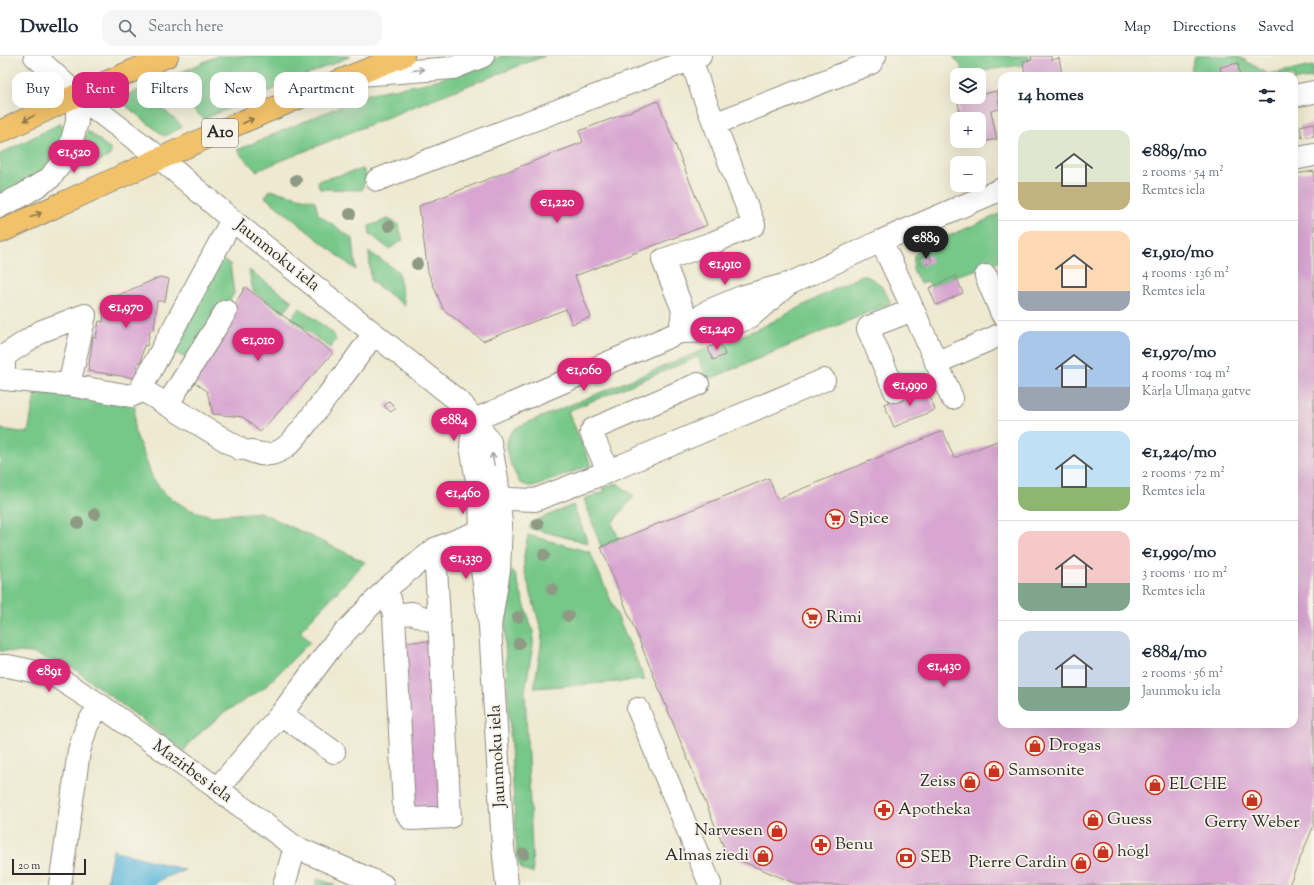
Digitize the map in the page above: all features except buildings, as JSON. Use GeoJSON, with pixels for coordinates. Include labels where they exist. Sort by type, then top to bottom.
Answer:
{"type":"FeatureCollection","features":[{"type":"Feature","properties":{"kind":"highway"},"geometry":{"type":"LineString","coordinates":[[129,72],[167,56]]}},
{"type":"Feature","properties":{"kind":"highway","name":"A10"},"geometry":{"type":"LineString","coordinates":[[361,72],[403,56]]}},
{"type":"Feature","properties":{"kind":"highway"},"geometry":{"type":"LineString","coordinates":[[0,132],[72,97]]}},
{"type":"Feature","properties":{"kind":"highway","name":"A10"},"geometry":{"type":"LineString","coordinates":[[0,232],[278,108]]}},
{"type":"Feature","properties":{"kind":"street","name":"Jaunmoku iela"},"geometry":{"type":"LineString","coordinates":[[35,56],[72,90]]}},
{"type":"Feature","properties":{"kind":"street"},"geometry":{"type":"LineString","coordinates":[[368,75],[453,68],[483,56]]}},
{"type":"Feature","properties":{"kind":"street"},"geometry":{"type":"LineString","coordinates":[[714,124],[871,63],[875,56]]}},
{"type":"Feature","properties":{"kind":"street"},"geometry":{"type":"LineString","coordinates":[[377,180],[694,57],[714,124],[754,225],[712,244],[663,260],[683,310],[680,332]]}},
{"type":"Feature","properties":{"kind":"street"},"geometry":{"type":"LineString","coordinates":[[1298,95],[1314,92]]}},
{"type":"Feature","properties":{"kind":"street"},"geometry":{"type":"LineString","coordinates":[[0,206],[21,196],[50,178],[68,154],[77,122],[77,108]]}},
{"type":"Feature","properties":{"kind":"street","name":"Jaunmoku iela"},"geometry":{"type":"LineString","coordinates":[[94,108],[161,159],[232,220],[462,404],[474,420],[471,446],[501,524],[499,570],[490,626]]}},
{"type":"Feature","properties":{"kind":"street"},"geometry":{"type":"LineString","coordinates":[[1298,158],[1314,155]]}},
{"type":"Feature","properties":{"kind":"street"},"geometry":{"type":"LineString","coordinates":[[474,420],[680,332],[708,312],[744,296],[791,283],[881,241],[998,191]]}},
{"type":"Feature","properties":{"kind":"street"},"geometry":{"type":"LineString","coordinates":[[69,385],[131,396],[139,392],[232,220]]}},
{"type":"Feature","properties":{"kind":"street"},"geometry":{"type":"LineString","coordinates":[[881,241],[952,398]]}},
{"type":"Feature","properties":{"kind":"street"},"geometry":{"type":"LineString","coordinates":[[986,276],[998,304]]}},
{"type":"Feature","properties":{"kind":"street"},"geometry":{"type":"LineString","coordinates":[[895,391],[868,329],[869,327],[913,310]]}},
{"type":"Feature","properties":{"kind":"street"},"geometry":{"type":"LineString","coordinates":[[167,405],[226,311]]}},
{"type":"Feature","properties":{"kind":"street"},"geometry":{"type":"LineString","coordinates":[[141,389],[246,450],[259,455],[269,455],[283,449],[297,435],[360,354],[373,334]]}},
{"type":"Feature","properties":{"kind":"street"},"geometry":{"type":"LineString","coordinates":[[936,363],[998,336]]}},
{"type":"Feature","properties":{"kind":"street"},"geometry":{"type":"LineString","coordinates":[[490,498],[535,500],[608,471],[824,380]]}},
{"type":"Feature","properties":{"kind":"street"},"geometry":{"type":"LineString","coordinates":[[608,471],[591,432],[593,429],[698,384]]}},
{"type":"Feature","properties":{"kind":"street","name":"Jaunmoku iela"},"geometry":{"type":"LineString","coordinates":[[490,498],[480,531],[482,570],[490,626],[503,846],[508,885]]}},
{"type":"Feature","properties":{"kind":"street"},"geometry":{"type":"LineString","coordinates":[[217,789],[281,714],[332,646],[387,588],[435,549],[480,531]]}},
{"type":"Feature","properties":{"kind":"street"},"geometry":{"type":"LineString","coordinates":[[387,588],[394,615],[404,809],[410,819],[450,817],[435,549]]}},
{"type":"Feature","properties":{"kind":"street"},"geometry":{"type":"LineString","coordinates":[[394,615],[412,613],[439,624]]}},
{"type":"Feature","properties":{"kind":"street","name":"Mazirbes iela"},"geometry":{"type":"LineString","coordinates":[[0,666],[8,666],[54,676],[100,705],[295,847],[383,885]]}},
{"type":"Feature","properties":{"kind":"street"},"geometry":{"type":"LineString","coordinates":[[60,885],[79,751],[87,725],[100,705]]}},
{"type":"Feature","properties":{"kind":"street"},"geometry":{"type":"LineString","coordinates":[[638,709],[706,885]]}},
{"type":"Feature","properties":{"kind":"street"},"geometry":{"type":"LineString","coordinates":[[281,714],[334,752]]}},
{"type":"Feature","properties":{"kind":"street"},"geometry":{"type":"LineString","coordinates":[[284,885],[295,847]]}},
{"type":"Feature","properties":{"kind":"green space"},"geometry":{"type":"Polygon","coordinates":[[[217,56],[351,56],[314,72],[274,72],[274,89],[266,92],[266,72],[210,72],[210,108],[230,108],[204,119],[191,108],[202,108],[202,72],[182,72],[217,56]]]}},
{"type":"Feature","properties":{"kind":"green space"},"geometry":{"type":"Polygon","coordinates":[[[502,56],[545,56],[430,100],[256,171],[237,150],[336,108],[368,108],[368,94],[371,93],[422,84],[440,79],[502,56]]]}},
{"type":"Feature","properties":{"kind":"green space"},"geometry":{"type":"Polygon","coordinates":[[[953,56],[1029,56],[1029,64],[986,70],[986,68],[961,68],[953,56]]]}},
{"type":"Feature","properties":{"kind":"green space"},"geometry":{"type":"Polygon","coordinates":[[[1195,56],[1237,56],[1265,72],[1190,72],[1195,56]]]}},
{"type":"Feature","properties":{"kind":"green space"},"geometry":{"type":"Polygon","coordinates":[[[1314,66],[1314,77],[1298,80],[1298,72],[1280,72],[1314,66]]]}},
{"type":"Feature","properties":{"kind":"green space"},"geometry":{"type":"Polygon","coordinates":[[[137,91],[137,108],[162,108],[183,127],[164,136],[128,108],[129,94],[137,91]]]}},
{"type":"Feature","properties":{"kind":"green space"},"geometry":{"type":"Polygon","coordinates":[[[61,123],[64,130],[64,141],[36,179],[0,196],[0,154],[61,123]]]}},
{"type":"Feature","properties":{"kind":"green space"},"geometry":{"type":"Polygon","coordinates":[[[87,132],[91,133],[111,150],[110,156],[77,171],[74,168],[87,132]]]}},
{"type":"Feature","properties":{"kind":"green space"},"geometry":{"type":"Polygon","coordinates":[[[363,169],[366,176],[362,190],[320,189],[317,181],[363,169]]]}},
{"type":"Feature","properties":{"kind":"green space"},"geometry":{"type":"Polygon","coordinates":[[[270,190],[315,201],[318,214],[353,239],[356,270],[265,197],[270,190]]]}},
{"type":"Feature","properties":{"kind":"green space"},"geometry":{"type":"Polygon","coordinates":[[[998,215],[998,262],[956,276],[931,287],[928,281],[920,284],[913,269],[914,255],[921,248],[998,215]]]}},
{"type":"Feature","properties":{"kind":"green space"},"geometry":{"type":"Polygon","coordinates":[[[388,219],[398,224],[403,240],[389,249],[370,234],[369,226],[388,219]]]}},
{"type":"Feature","properties":{"kind":"green space"},"geometry":{"type":"Polygon","coordinates":[[[369,252],[398,271],[405,306],[371,281],[369,252]]]}},
{"type":"Feature","properties":{"kind":"green space"},"geometry":{"type":"Polygon","coordinates":[[[220,259],[230,264],[234,293],[189,360],[176,353],[154,385],[220,259]]]}},
{"type":"Feature","properties":{"kind":"green space"},"geometry":{"type":"Polygon","coordinates":[[[249,270],[292,301],[284,313],[253,291],[249,270]]]}},
{"type":"Feature","properties":{"kind":"green space"},"geometry":{"type":"Polygon","coordinates":[[[862,275],[877,282],[891,303],[707,380],[698,357],[568,411],[591,465],[536,486],[528,486],[520,483],[510,462],[507,446],[511,433],[517,427],[708,348],[713,360],[720,342],[736,338],[762,327],[862,275]]]}},
{"type":"Feature","properties":{"kind":"green space"},"geometry":{"type":"Polygon","coordinates":[[[300,308],[333,333],[336,340],[330,348],[290,318],[300,308]]]}},
{"type":"Feature","properties":{"kind":"green space"},"geometry":{"type":"Polygon","coordinates":[[[76,392],[135,407],[134,429],[153,479],[166,495],[188,509],[212,516],[260,512],[365,562],[300,631],[310,642],[264,688],[221,715],[190,742],[184,751],[73,668],[32,653],[0,651],[0,429],[28,433],[35,394],[76,392]]]}},
{"type":"Feature","properties":{"kind":"green space"},"geometry":{"type":"Polygon","coordinates":[[[617,483],[634,496],[612,523],[619,539],[601,547],[584,499],[605,491],[603,488],[617,483]]]}},
{"type":"Feature","properties":{"kind":"green space"},"geometry":{"type":"Polygon","coordinates":[[[573,505],[588,543],[529,528],[532,522],[573,505]]]}},
{"type":"Feature","properties":{"kind":"green space"},"geometry":{"type":"Polygon","coordinates":[[[528,535],[590,552],[645,680],[534,688],[542,633],[524,569],[524,555],[528,535]]]}},
{"type":"Feature","properties":{"kind":"green space"},"geometry":{"type":"Polygon","coordinates":[[[512,570],[515,574],[533,632],[533,645],[525,691],[533,873],[525,871],[521,868],[517,856],[505,644],[507,594],[512,570]]]}},
{"type":"Feature","properties":{"kind":"green space"},"geometry":{"type":"Polygon","coordinates":[[[318,879],[335,885],[315,885],[318,879]]]}},
{"type":"Feature","properties":{"kind":"water"},"geometry":{"type":"Polygon","coordinates":[[[113,850],[185,870],[164,878],[153,885],[106,885],[113,850]]]}},
{"type":"Feature","properties":{"kind":"place","name":"Spice"},"geometry":{"type":"Point","coordinates":[835,519]}},
{"type":"Feature","properties":{"kind":"place","name":"Rimi"},"geometry":{"type":"Point","coordinates":[812,618]}},
{"type":"Feature","properties":{"kind":"place","name":"Drogas"},"geometry":{"type":"Point","coordinates":[1035,746]}},
{"type":"Feature","properties":{"kind":"place","name":"Samsonite"},"geometry":{"type":"Point","coordinates":[994,771]}},
{"type":"Feature","properties":{"kind":"place","name":"Zeiss"},"geometry":{"type":"Point","coordinates":[970,782]}},
{"type":"Feature","properties":{"kind":"place","name":"ELCHE"},"geometry":{"type":"Point","coordinates":[1155,785]}},
{"type":"Feature","properties":{"kind":"place","name":"Gerry Weber"},"geometry":{"type":"Point","coordinates":[1252,800]}},
{"type":"Feature","properties":{"kind":"place","name":"Apotheka"},"geometry":{"type":"Point","coordinates":[884,810]}},
{"type":"Feature","properties":{"kind":"place","name":"Guess"},"geometry":{"type":"Point","coordinates":[1093,820]}},
{"type":"Feature","properties":{"kind":"place","name":"Narvesen"},"geometry":{"type":"Point","coordinates":[777,831]}},
{"type":"Feature","properties":{"kind":"place","name":"Benu"},"geometry":{"type":"Point","coordinates":[821,845]}},
{"type":"Feature","properties":{"kind":"place","name":"hōgl"},"geometry":{"type":"Point","coordinates":[1103,852]}},
{"type":"Feature","properties":{"kind":"place","name":"Almas ziedi"},"geometry":{"type":"Point","coordinates":[763,856]}},
{"type":"Feature","properties":{"kind":"place","name":"SEB"},"geometry":{"type":"Point","coordinates":[906,858]}},
{"type":"Feature","properties":{"kind":"place","name":"Pierre Cardin"},"geometry":{"type":"Point","coordinates":[1081,863]}}]}
